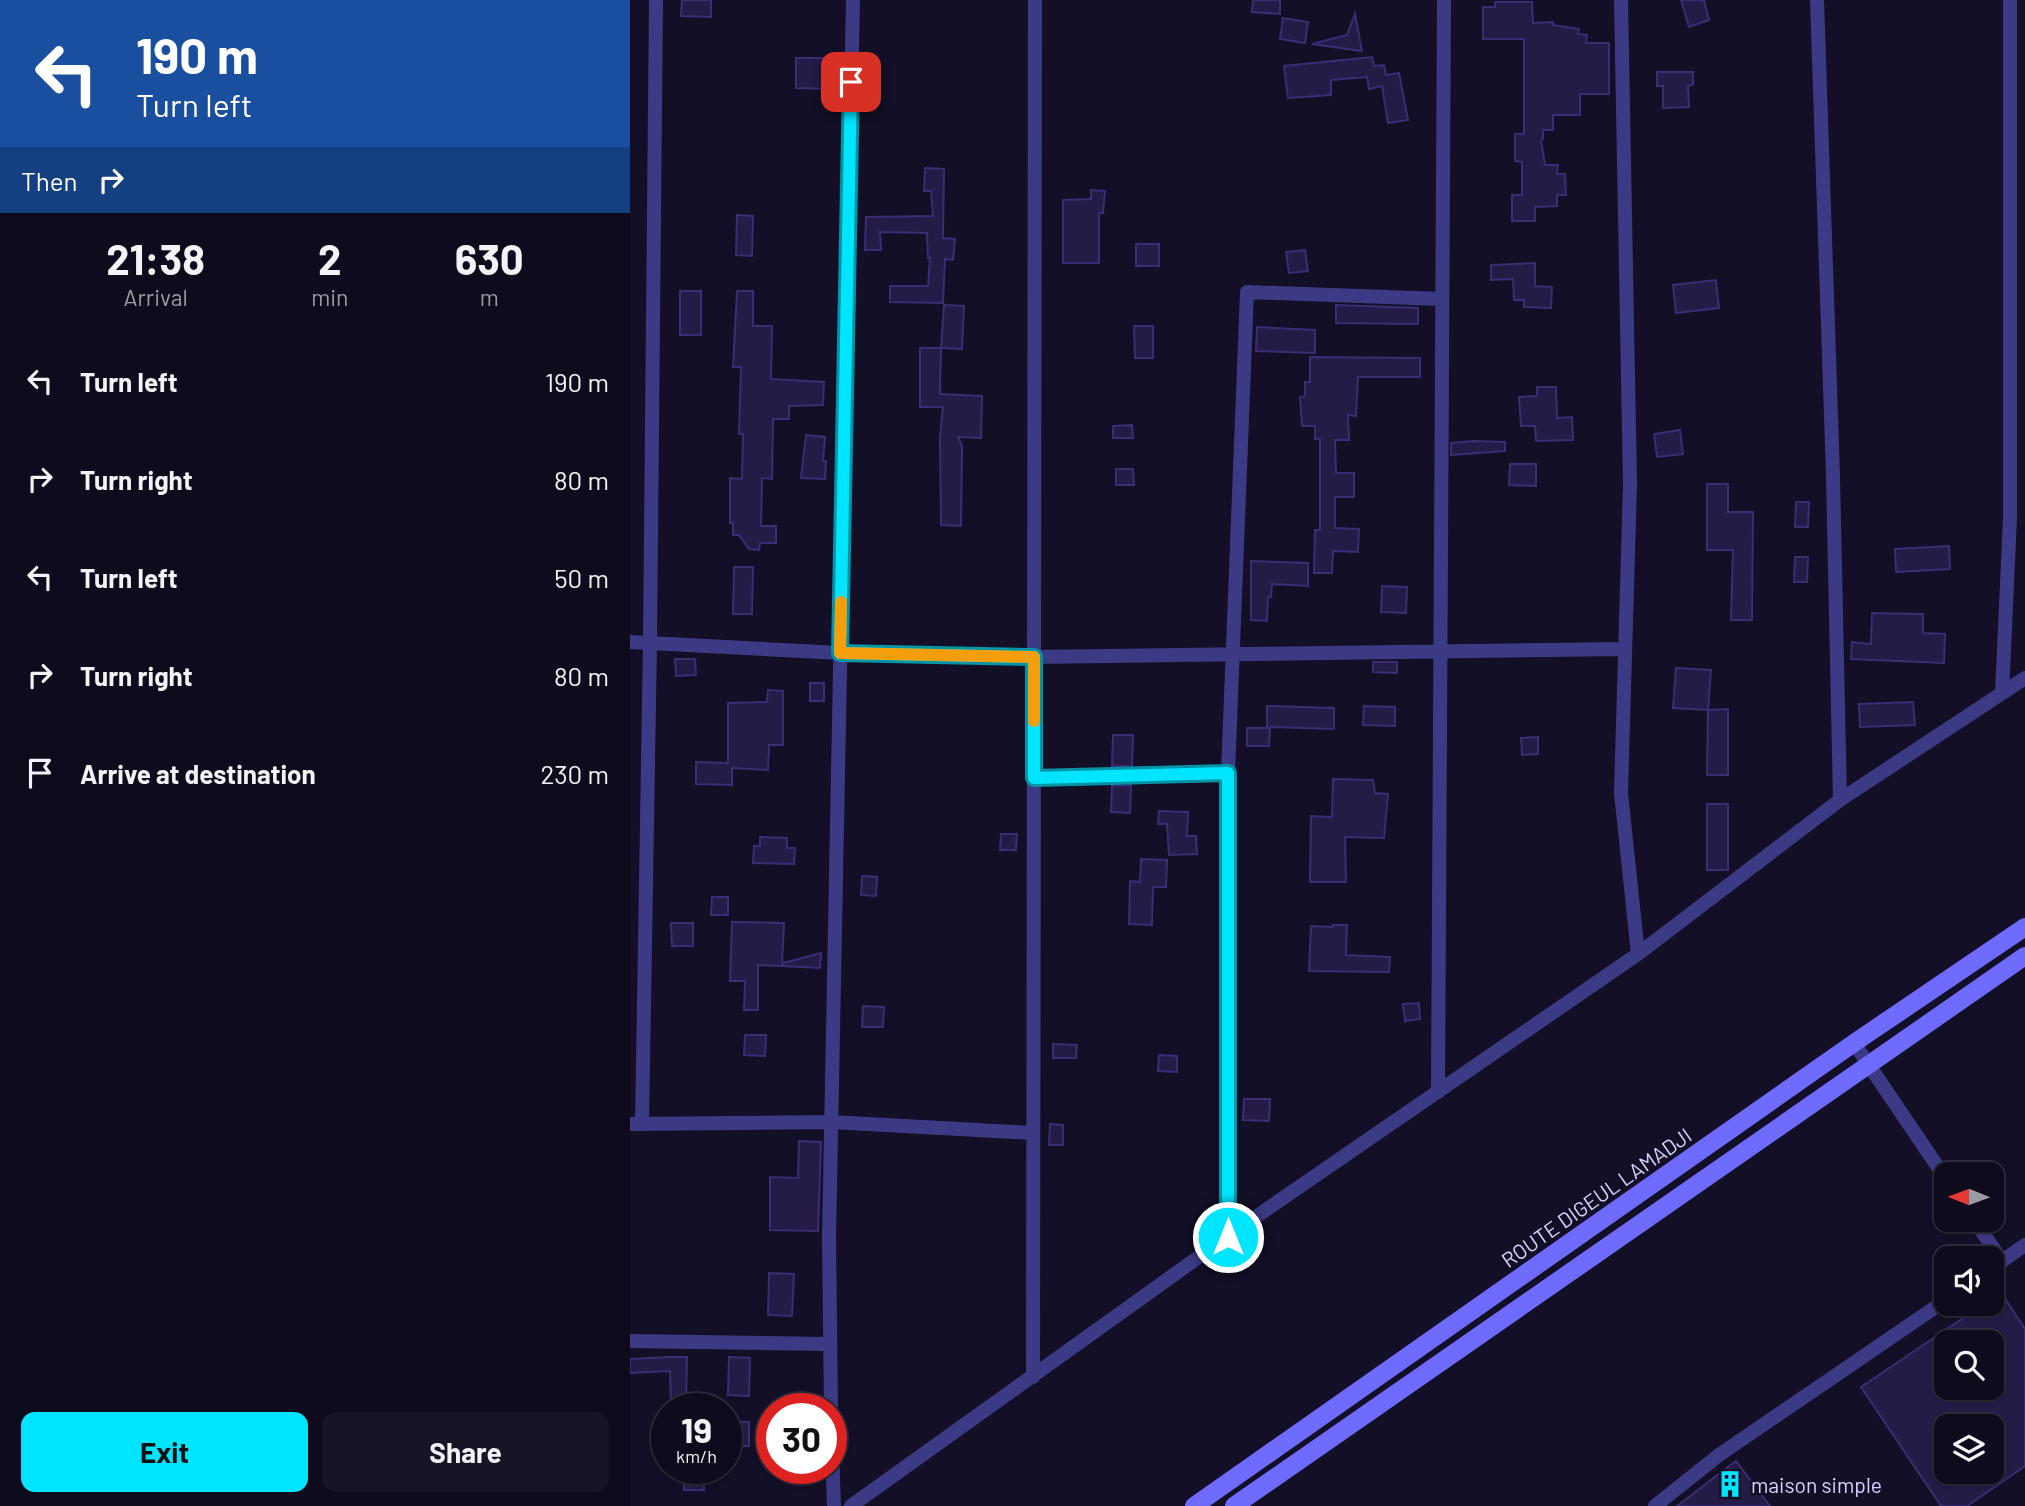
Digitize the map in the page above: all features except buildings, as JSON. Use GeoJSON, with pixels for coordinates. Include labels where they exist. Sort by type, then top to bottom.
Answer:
{"type":"FeatureCollection","features":[{"type":"Feature","properties":{"kind":"main road","name":"ROUTE DIGEUL LAMADJI"},"geometry":{"type":"LineString","coordinates":[[1194,1506],[2025,927]]}},
{"type":"Feature","properties":{"kind":"main road"},"geometry":{"type":"LineString","coordinates":[[1234,1506],[2025,957]]}},
{"type":"Feature","properties":{"kind":"street"},"geometry":{"type":"LineString","coordinates":[[656,0],[650,642],[636,1124],[831,1122],[1033,1133]]}},
{"type":"Feature","properties":{"kind":"street"},"geometry":{"type":"LineString","coordinates":[[830,1393],[828,1344],[831,1122],[853,0]]}},
{"type":"Feature","properties":{"kind":"street"},"geometry":{"type":"LineString","coordinates":[[1032,1377],[1035,0]]}},
{"type":"Feature","properties":{"kind":"street"},"geometry":{"type":"LineString","coordinates":[[1438,1092],[1444,0]]}},
{"type":"Feature","properties":{"kind":"street"},"geometry":{"type":"LineString","coordinates":[[1621,0],[1630,484],[1621,793],[1638,954]]}},
{"type":"Feature","properties":{"kind":"street"},"geometry":{"type":"LineString","coordinates":[[1817,0],[1833,475],[1840,800]]}},
{"type":"Feature","properties":{"kind":"street"},"geometry":{"type":"LineString","coordinates":[[2002,693],[2010,518],[2010,0]]}},
{"type":"Feature","properties":{"kind":"street"},"geometry":{"type":"LineString","coordinates":[[1228,1237],[1228,773],[1247,292],[1441,299]]}},
{"type":"Feature","properties":{"kind":"street"},"geometry":{"type":"LineString","coordinates":[[630,642],[840,653],[1034,657],[1625,649]]}},
{"type":"Feature","properties":{"kind":"street"},"geometry":{"type":"LineString","coordinates":[[851,1506],[1228,1237],[1638,954],[1840,800],[2025,678]]}},
{"type":"Feature","properties":{"kind":"street"},"geometry":{"type":"LineString","coordinates":[[1034,778],[1228,773]]}},
{"type":"Feature","properties":{"kind":"street"},"geometry":{"type":"LineString","coordinates":[[1854,1044],[1934,1162]]}},
{"type":"Feature","properties":{"kind":"street"},"geometry":{"type":"LineString","coordinates":[[2004,1260],[2025,1245]]}},
{"type":"Feature","properties":{"kind":"street"},"geometry":{"type":"LineString","coordinates":[[1656,1506],[1719,1455],[1934,1308]]}},
{"type":"Feature","properties":{"kind":"street"},"geometry":{"type":"LineString","coordinates":[[630,1340],[828,1344]]}},
{"type":"Feature","properties":{"kind":"street"},"geometry":{"type":"LineString","coordinates":[[833,1484],[834,1506]]}},
{"type":"Feature","properties":{"kind":"slow traffic"},"geometry":{"type":"LineString","coordinates":[[841,602],[840,653],[1034,657],[1034,721]]}},
{"type":"Feature","properties":{"kind":"place","name":"maison simple"},"geometry":{"type":"Point","coordinates":[1730,1484]}},
{"type":"Feature","properties":{"kind":"route"},"geometry":{"type":"LineString","coordinates":[[851,82],[840,653],[1034,657],[1034,778],[1228,773],[1228,1237]]}}]}
